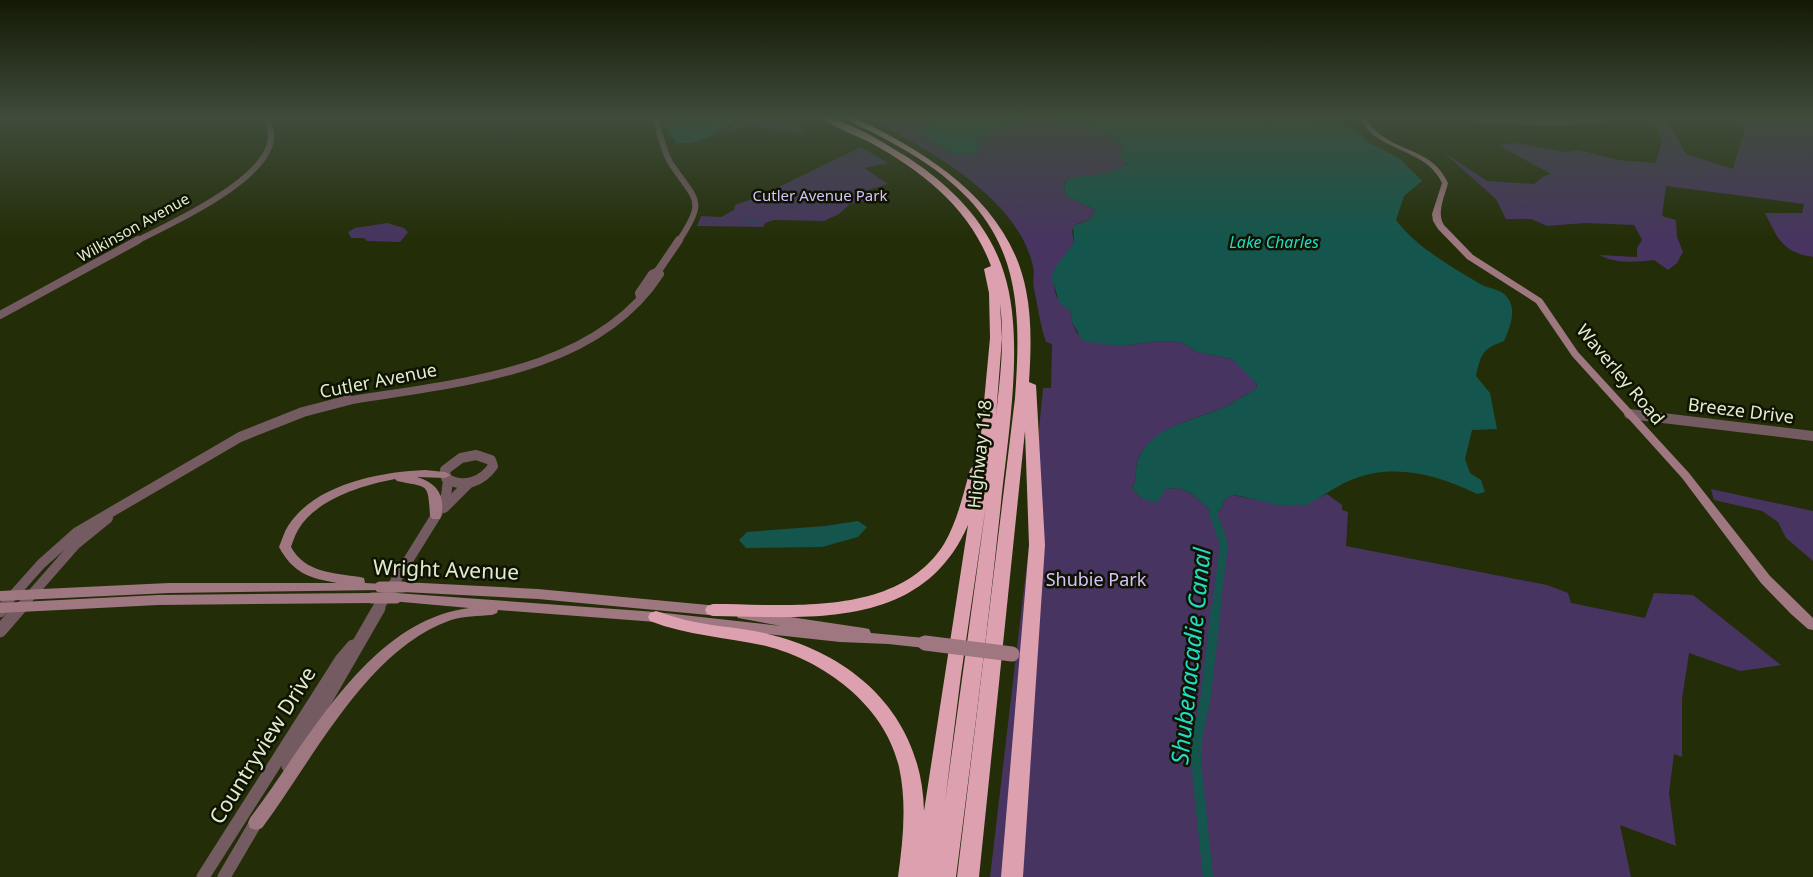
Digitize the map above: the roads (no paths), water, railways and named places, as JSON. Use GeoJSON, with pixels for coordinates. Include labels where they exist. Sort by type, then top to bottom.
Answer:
{"type":"FeatureCollection","features":[{"type":"Feature","properties":{"kind":"highway","name":"Highway 118"},"geometry":{"type":"LineString","coordinates":[[904,159],[930,177],[961,206],[985,240],[1002,281],[1009,324],[993,514],[945,877]]}},
{"type":"Feature","properties":{"kind":"highway","name":"Highway 118"},"geometry":{"type":"LineString","coordinates":[[928,159],[969,194],[995,226],[1013,262],[1021,292],[1025,324],[1017,444],[968,877]]}},
{"type":"Feature","properties":{"kind":"highway"},"geometry":{"type":"LineString","coordinates":[[925,877],[952,675],[981,494],[996,338],[993,281],[982,251],[970,228],[930,177]]}},
{"type":"Feature","properties":{"kind":"highway"},"geometry":{"type":"LineString","coordinates":[[969,194],[990,214],[1006,238],[1020,270],[1029,309],[1031,428],[1037,545],[1021,655],[1012,877]]}},
{"type":"Feature","properties":{"kind":"highway"},"geometry":{"type":"LineString","coordinates":[[713,610],[832,609],[881,599],[918,580],[944,555],[954,538],[986,442]]}},
{"type":"Feature","properties":{"kind":"highway"},"geometry":{"type":"LineString","coordinates":[[656,616],[674,625],[788,646],[829,663],[850,677],[871,696],[895,732],[909,771],[913,793],[914,822],[909,877]]}},
{"type":"Feature","properties":{"kind":"main road","name":"Waverley Road"},"geometry":{"type":"LineString","coordinates":[[1422,159],[1438,171],[1445,183],[1436,214],[1439,224],[1470,257],[1539,301],[1548,310],[1572,351],[1683,472],[1766,583],[1813,625]]}},
{"type":"Feature","properties":{"kind":"main road"},"geometry":{"type":"LineString","coordinates":[[378,590],[312,573],[293,562],[285,547],[294,524],[303,515],[337,494],[374,480],[412,472],[446,478]]}},
{"type":"Feature","properties":{"kind":"main road"},"geometry":{"type":"LineString","coordinates":[[374,480],[399,478],[421,481],[434,492],[436,516]]}},
{"type":"Feature","properties":{"kind":"main road","name":"Wright Avenue"},"geometry":{"type":"LineString","coordinates":[[1,605],[33,594],[169,588],[378,590],[656,616],[840,637],[888,639],[1021,655]]}},
{"type":"Feature","properties":{"kind":"main road","name":"Wright Avenue"},"geometry":{"type":"LineString","coordinates":[[17,601],[169,600],[378,590]]}},
{"type":"Feature","properties":{"kind":"main road","name":"Wright Avenue"},"geometry":{"type":"LineString","coordinates":[[400,592],[538,594],[713,610],[843,628],[888,639]]}},
{"type":"Feature","properties":{"kind":"main road"},"geometry":{"type":"LineString","coordinates":[[256,823],[276,799],[324,726],[391,647],[413,630],[458,613],[531,606]]}},
{"type":"Feature","properties":{"kind":"street","name":"Wilkinson Avenue"},"geometry":{"type":"LineString","coordinates":[[0,315],[191,212],[241,180],[263,159]]}},
{"type":"Feature","properties":{"kind":"street","name":"Cutler Avenue"},"geometry":{"type":"LineString","coordinates":[[0,631],[17,601],[58,548],[94,521],[255,430],[303,412],[362,397],[497,375],[564,353],[607,329],[640,297],[647,294],[660,274],[658,271],[690,224],[696,206],[692,191],[669,159]]}},
{"type":"Feature","properties":{"kind":"street","name":"Breeze Drive"},"geometry":{"type":"LineString","coordinates":[[1629,414],[1813,436]]}},
{"type":"Feature","properties":{"kind":"street","name":"Countryview Drive"},"geometry":{"type":"LineString","coordinates":[[224,877],[351,658],[360,638],[436,516],[447,492],[446,478],[449,466],[461,458],[476,455],[489,458],[493,463],[491,470],[460,489],[436,516]]}},
{"type":"Feature","properties":{"kind":"street"},"geometry":{"type":"LineString","coordinates":[[446,478],[456,483],[473,482]]}},
{"type":"Feature","properties":{"kind":"street","name":"Cutler Avenue"},"geometry":{"type":"LineString","coordinates":[[33,594],[76,544],[121,506]]}},
{"type":"Feature","properties":{"kind":"street","name":"Countryview Drive"},"geometry":{"type":"LineString","coordinates":[[203,877],[341,660],[360,638]]}},
{"type":"Feature","properties":{"kind":"water","name":"Lake Charles"},"geometry":{"type":"Polygon","coordinates":[[[1121,159],[1400,159],[1422,181],[1404,196],[1396,220],[1425,248],[1482,285],[1502,292],[1511,305],[1512,317],[1504,341],[1484,353],[1476,376],[1490,393],[1497,429],[1472,430],[1465,459],[1470,473],[1481,480],[1485,492],[1477,494],[1432,476],[1383,472],[1351,480],[1303,506],[1299,504],[1284,506],[1232,495],[1224,500],[1220,511],[1213,513],[1192,494],[1179,488],[1163,489],[1163,495],[1156,503],[1141,498],[1132,488],[1140,456],[1150,442],[1176,425],[1231,404],[1256,389],[1257,384],[1232,359],[1197,352],[1181,342],[1158,341],[1119,346],[1083,341],[1072,322],[1070,310],[1060,304],[1051,276],[1074,243],[1073,226],[1089,220],[1096,210],[1065,196],[1064,184],[1070,178],[1108,173],[1128,164],[1121,159]]]}},
{"type":"Feature","properties":{"kind":"water"},"geometry":{"type":"Polygon","coordinates":[[[858,521],[867,527],[858,537],[822,547],[746,548],[739,540],[747,532],[858,521]]]}},
{"type":"Feature","properties":{"kind":"waterway"},"geometry":{"type":"LineString","coordinates":[[746,219],[757,223]]}},
{"type":"Feature","properties":{"kind":"waterway","name":"Shubenacadie Canal"},"geometry":{"type":"LineString","coordinates":[[1213,513],[1224,544],[1216,609]]}},
{"type":"Feature","properties":{"kind":"waterway","name":"Shubenacadie Canal"},"geometry":{"type":"LineString","coordinates":[[1208,877],[1196,762],[1197,739],[1206,695],[1216,608]]}},
{"type":"Feature","properties":{"kind":"park label","name":"Cutler Avenue Park"},"geometry":{"type":"Point","coordinates":[820,195]}},
{"type":"Feature","properties":{"kind":"park label","name":"Shubie Park"},"geometry":{"type":"Point","coordinates":[1096,579]}}]}
